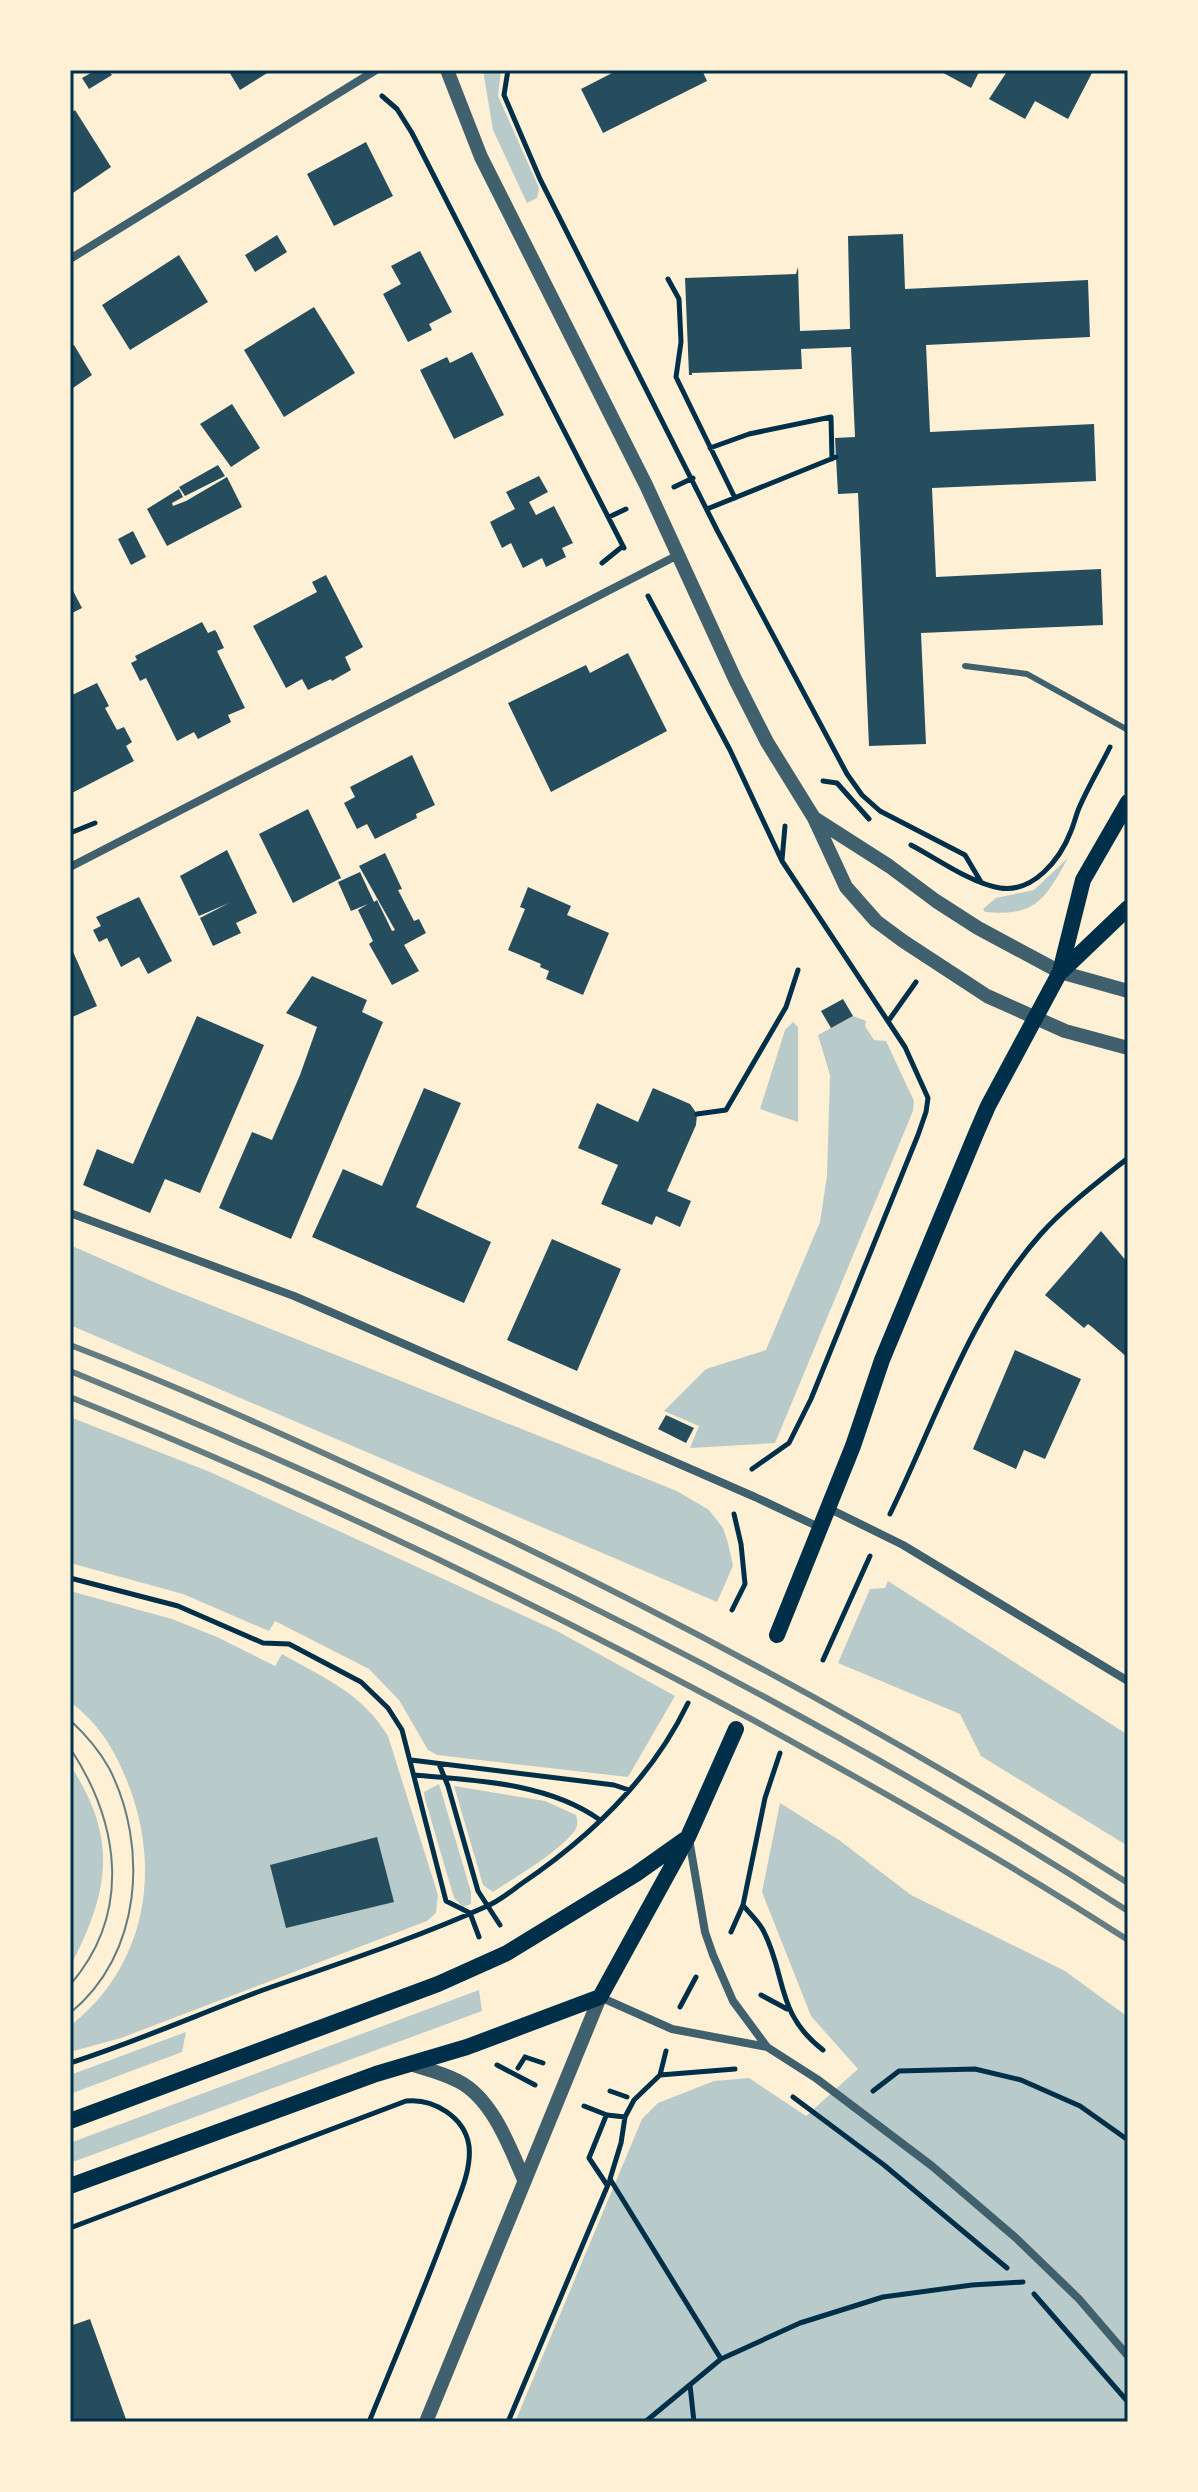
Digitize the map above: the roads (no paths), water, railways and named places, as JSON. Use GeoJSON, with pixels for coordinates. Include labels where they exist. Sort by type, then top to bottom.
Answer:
{"type":"FeatureCollection","features":[{"type":"Feature","properties":{"kind":"main road"},"geometry":{"type":"LineString","coordinates":[[777,1635],[821,1528],[882,1360],[975,1136],[1060,972],[1083,880],[1128,802]]}},
{"type":"Feature","properties":{"kind":"main road"},"geometry":{"type":"LineString","coordinates":[[1060,972],[1128,908]]}},
{"type":"Feature","properties":{"kind":"main road"},"geometry":{"type":"LineString","coordinates":[[70,2186],[279,2108],[520,2029],[600,1997],[688,1837],[736,1729]]}},
{"type":"Feature","properties":{"kind":"main road"},"geometry":{"type":"LineString","coordinates":[[70,2121],[438,1984],[507,1953],[636,1874],[688,1837]]}},
{"type":"Feature","properties":{"kind":"street"},"geometry":{"type":"LineString","coordinates":[[447,70],[481,157],[646,485],[767,742],[814,818],[840,877],[854,898],[876,921],[987,996],[1034,1020],[1096,1041],[1128,1048]]}},
{"type":"Feature","properties":{"kind":"street"},"geometry":{"type":"LineString","coordinates":[[70,259],[371,72]]}},
{"type":"Feature","properties":{"kind":"street"},"geometry":{"type":"LineString","coordinates":[[70,867],[678,555]]}},
{"type":"Feature","properties":{"kind":"street"},"geometry":{"type":"LineString","coordinates":[[814,818],[889,866],[958,916],[1060,972],[1128,991]]}},
{"type":"Feature","properties":{"kind":"street"},"geometry":{"type":"LineString","coordinates":[[70,1213],[294,1296],[821,1528]]}},
{"type":"Feature","properties":{"kind":"street"},"geometry":{"type":"LineString","coordinates":[[828,1508],[881,1534],[1128,1681]]}},
{"type":"Feature","properties":{"kind":"street"},"geometry":{"type":"LineString","coordinates":[[688,1837],[705,1932],[713,1955],[733,2001],[767,2047],[817,2079],[932,2166],[1016,2238],[1070,2290],[1128,2356]]}},
{"type":"Feature","properties":{"kind":"street"},"geometry":{"type":"LineString","coordinates":[[426,2422],[600,1997],[672,2029],[767,2047]]}},
{"type":"Feature","properties":{"kind":"street"},"geometry":{"type":"LineString","coordinates":[[410,2064],[460,2082],[474,2093],[502,2129],[524,2180]]}},
{"type":"Feature","properties":{"kind":"lane"},"geometry":{"type":"LineString","coordinates":[[965,666],[1027,674],[1125,728]]}},
{"type":"Feature","properties":{"kind":"tram line"},"geometry":{"type":"LineString","coordinates":[[70,1720],[91,1742],[109,1768],[122,1799],[130,1831],[133,1865],[132,1898],[125,1931],[112,1961],[94,1989],[70,2013]]}},
{"type":"Feature","properties":{"kind":"tram line"},"geometry":{"type":"LineString","coordinates":[[70,1748],[100,1806],[112,1867],[111,1897],[103,1928],[90,1957],[70,1985]]}},
{"type":"Feature","properties":{"kind":"railway"},"geometry":{"type":"LineString","coordinates":[[70,1345],[342,1461],[667,1619],[854,1719],[1128,1883]]}},
{"type":"Feature","properties":{"kind":"railway"},"geometry":{"type":"LineString","coordinates":[[70,1371],[343,1488],[611,1617],[873,1757],[1002,1832],[1128,1911]]}},
{"type":"Feature","properties":{"kind":"railway"},"geometry":{"type":"LineString","coordinates":[[70,1397],[330,1509],[586,1632],[753,1720],[895,1800],[1128,1940]]}}]}
